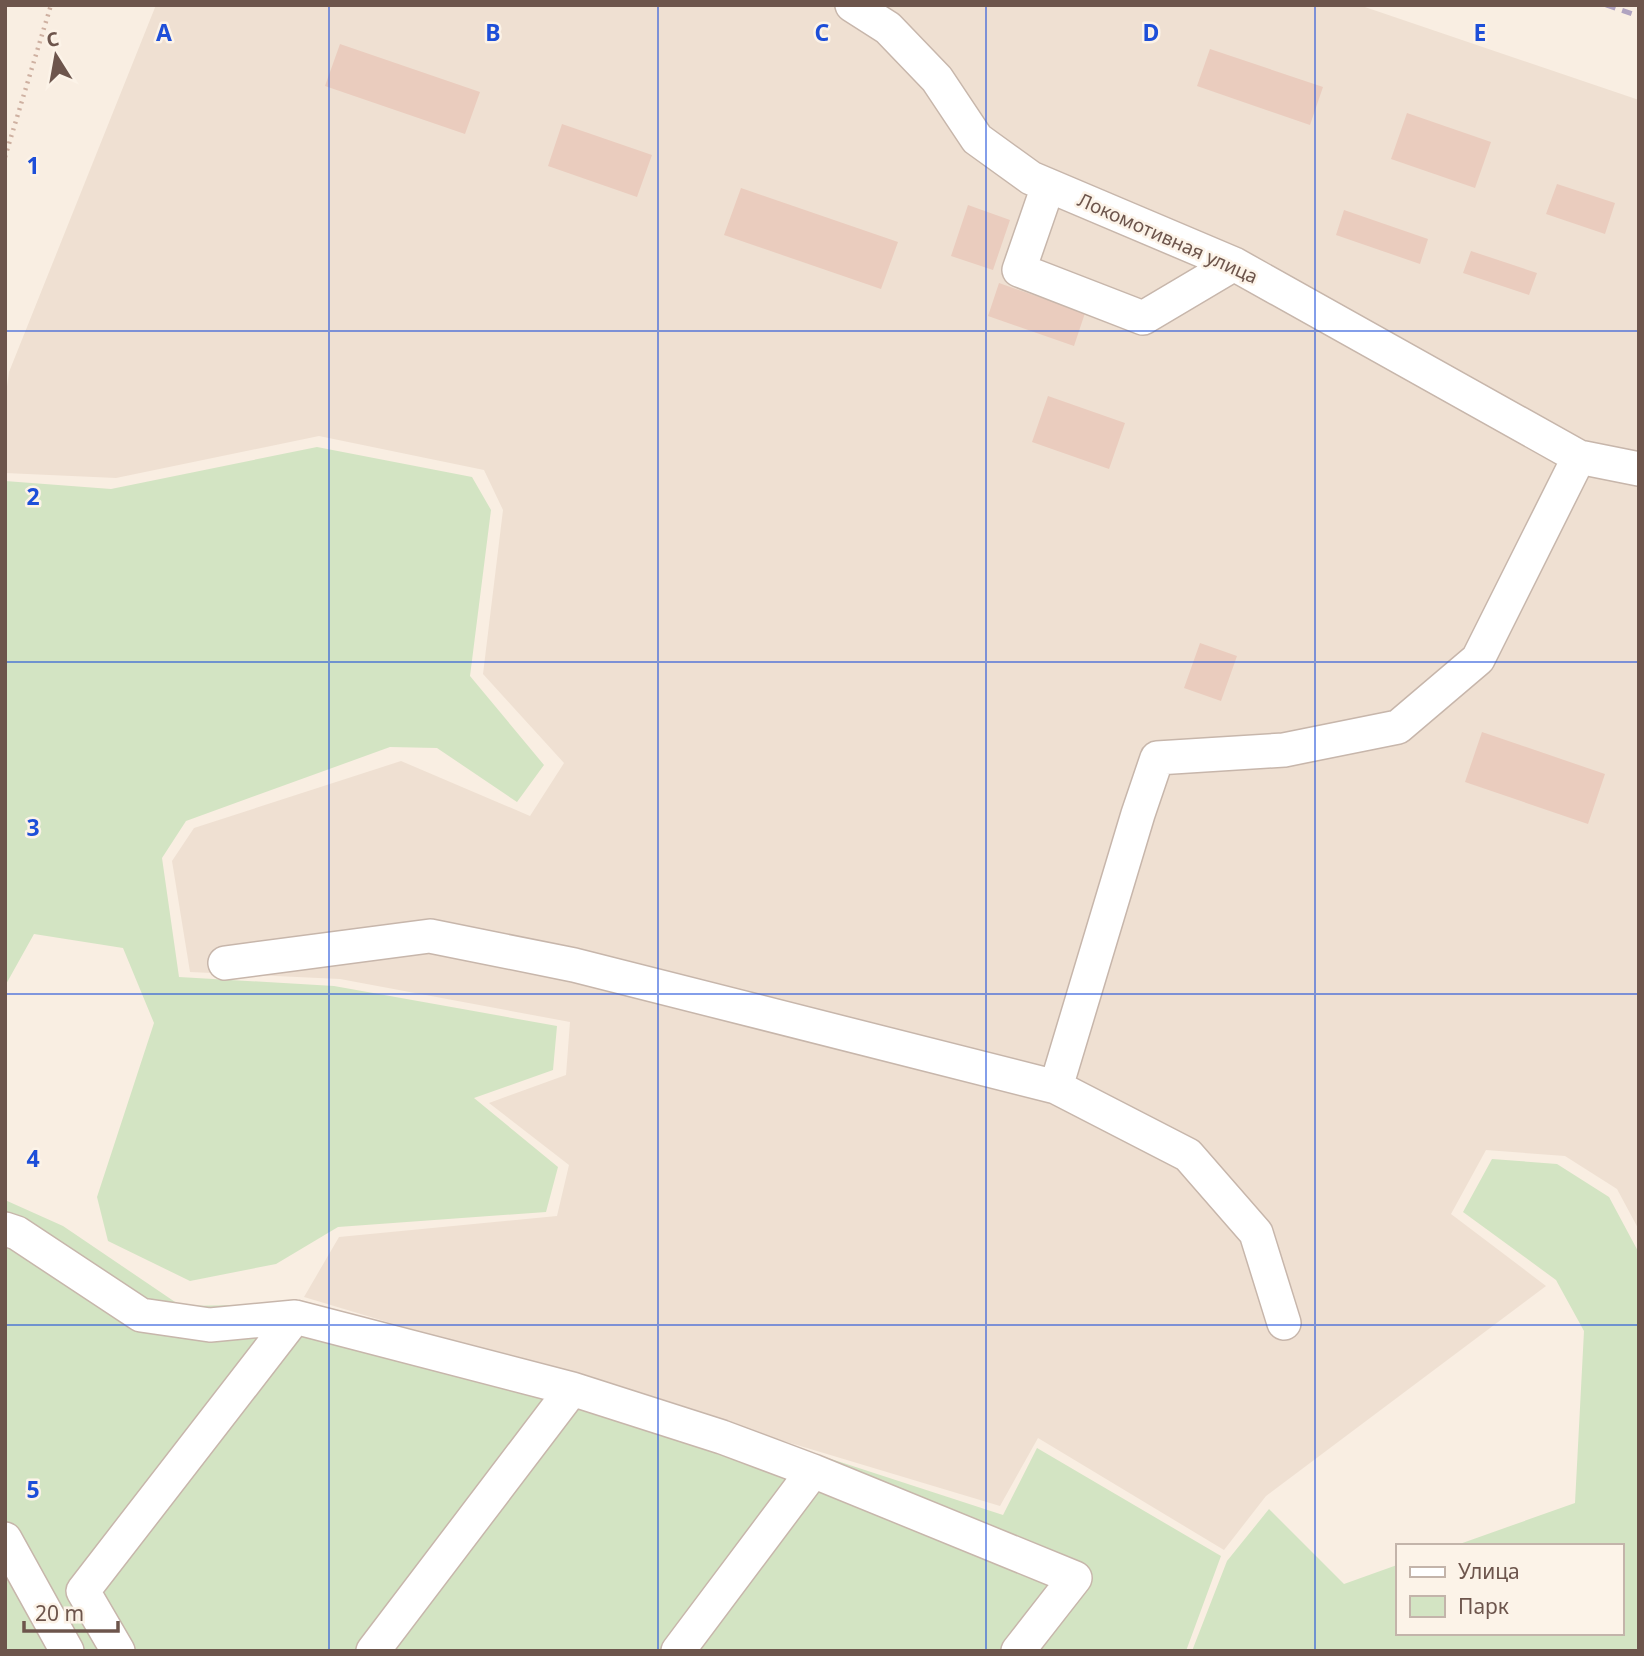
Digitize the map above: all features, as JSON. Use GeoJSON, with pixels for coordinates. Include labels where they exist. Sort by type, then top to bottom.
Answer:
{"type":"FeatureCollection","features":[{"type":"Feature","properties":{"kind":"street","name":"Локомотивная улица"},"geometry":{"type":"LineString","coordinates":[[852,5],[888,29],[937,79],[977,139],[1031,178],[1234,264],[1579,457],[1639,469]]}},
{"type":"Feature","properties":{"kind":"street"},"geometry":{"type":"LineString","coordinates":[[1048,186],[1019,270],[1143,318],[1234,264]]}},
{"type":"Feature","properties":{"kind":"street"},"geometry":{"type":"LineString","coordinates":[[1056,1087],[1157,758],[1284,750],[1398,727],[1478,659],[1579,457]]}},
{"type":"Feature","properties":{"kind":"street"},"geometry":{"type":"LineString","coordinates":[[225,963],[430,936],[574,965],[1056,1087],[1188,1155],[1256,1233],[1284,1323]]}},
{"type":"Feature","properties":{"kind":"street"},"geometry":{"type":"LineString","coordinates":[[5,1229],[17,1233],[141,1315],[210,1325],[295,1317],[572,1389],[722,1437],[813,1471],[1075,1578],[1018,1651]]}},
{"type":"Feature","properties":{"kind":"street"},"geometry":{"type":"LineString","coordinates":[[118,1651],[83,1591],[295,1317]]}},
{"type":"Feature","properties":{"kind":"street"},"geometry":{"type":"LineString","coordinates":[[373,1651],[572,1389]]}},
{"type":"Feature","properties":{"kind":"street"},"geometry":{"type":"LineString","coordinates":[[678,1651],[813,1471]]}},
{"type":"Feature","properties":{"kind":"street"},"geometry":{"type":"LineString","coordinates":[[5,1539],[67,1651]]}},
{"type":"Feature","properties":{"kind":"path"},"geometry":{"type":"LineString","coordinates":[[5,157],[51,5]]}},
{"type":"Feature","properties":{"kind":"shaded area"},"geometry":{"type":"Polygon","coordinates":[[[156,5],[1359,5],[1639,100],[1639,1230],[1617,1189],[1565,1156],[1486,1150],[1451,1214],[1546,1286],[1266,1496],[1224,1550],[1038,1438],[1000,1506],[304,1297],[339,1237],[557,1216],[569,1165],[489,1103],[566,1075],[570,1022],[340,979],[190,972],[172,861],[194,828],[401,761],[530,816],[564,763],[483,674],[503,510],[484,470],[319,436],[116,478],[5,473],[5,401],[9,372],[156,5]]]}},
{"type":"Feature","properties":{"kind":"green space"},"geometry":{"type":"Polygon","coordinates":[[[317,447],[472,477],[491,510],[470,676],[544,765],[517,802],[437,748],[390,747],[186,821],[162,858],[179,977],[334,986],[557,1026],[553,1070],[474,1098],[558,1167],[546,1212],[338,1227],[276,1264],[190,1281],[108,1241],[97,1197],[154,1023],[123,948],[34,934],[5,986],[5,481],[111,489],[317,447]]]}},
{"type":"Feature","properties":{"kind":"green space"},"geometry":{"type":"Polygon","coordinates":[[[1492,1159],[1557,1164],[1609,1197],[1639,1253],[1639,1651],[1192,1651],[1227,1561],[1269,1509],[1344,1584],[1396,1565],[1396,1635],[1623,1635],[1623,1544],[1460,1544],[1575,1503],[1584,1331],[1556,1280],[1463,1212],[1492,1159]]]}},
{"type":"Feature","properties":{"kind":"green space"},"geometry":{"type":"Polygon","coordinates":[[[5,1200],[63,1226],[181,1306],[301,1304],[748,1432],[1003,1515],[1037,1448],[1221,1556],[1186,1651],[5,1651],[5,1200]]]}},
{"type":"Feature","properties":{"kind":"building"},"geometry":{"type":"Polygon","coordinates":[[[340,44],[480,92],[465,134],[325,86],[340,44]]]}},
{"type":"Feature","properties":{"kind":"building"},"geometry":{"type":"Polygon","coordinates":[[[1210,49],[1323,87],[1310,125],[1197,86],[1210,49]]]}},
{"type":"Feature","properties":{"kind":"building"},"geometry":{"type":"Polygon","coordinates":[[[1407,113],[1491,142],[1475,188],[1391,159],[1407,113]]]}},
{"type":"Feature","properties":{"kind":"building"},"geometry":{"type":"Polygon","coordinates":[[[562,124],[652,155],[637,197],[548,166],[562,124]]]}},
{"type":"Feature","properties":{"kind":"building"},"geometry":{"type":"Polygon","coordinates":[[[1557,184],[1615,203],[1605,234],[1546,214],[1557,184]]]}},
{"type":"Feature","properties":{"kind":"building"},"geometry":{"type":"Polygon","coordinates":[[[741,188],[898,242],[881,289],[724,235],[741,188]]]}},
{"type":"Feature","properties":{"kind":"building"},"geometry":{"type":"Polygon","coordinates":[[[968,205],[1010,220],[993,270],[951,256],[968,205]]]}},
{"type":"Feature","properties":{"kind":"building"},"geometry":{"type":"Polygon","coordinates":[[[1344,210],[1428,239],[1420,264],[1336,235],[1344,210]]]}},
{"type":"Feature","properties":{"kind":"building"},"geometry":{"type":"Polygon","coordinates":[[[1471,251],[1537,273],[1529,295],[1463,273],[1471,251]]]}},
{"type":"Feature","properties":{"kind":"building"},"geometry":{"type":"Polygon","coordinates":[[[999,283],[1085,313],[1074,346],[988,316],[999,283]]]}},
{"type":"Feature","properties":{"kind":"building"},"geometry":{"type":"Polygon","coordinates":[[[1048,396],[1125,423],[1109,469],[1032,442],[1048,396]]]}},
{"type":"Feature","properties":{"kind":"building"},"geometry":{"type":"Polygon","coordinates":[[[1200,643],[1237,656],[1221,701],[1184,688],[1200,643]]]}},
{"type":"Feature","properties":{"kind":"building"},"geometry":{"type":"Polygon","coordinates":[[[1482,732],[1605,774],[1588,824],[1465,782],[1482,732]]]}},
{"type":"Feature","properties":{"kind":"railway"},"geometry":{"type":"LineString","coordinates":[[1606,5],[1639,16]]}}]}
